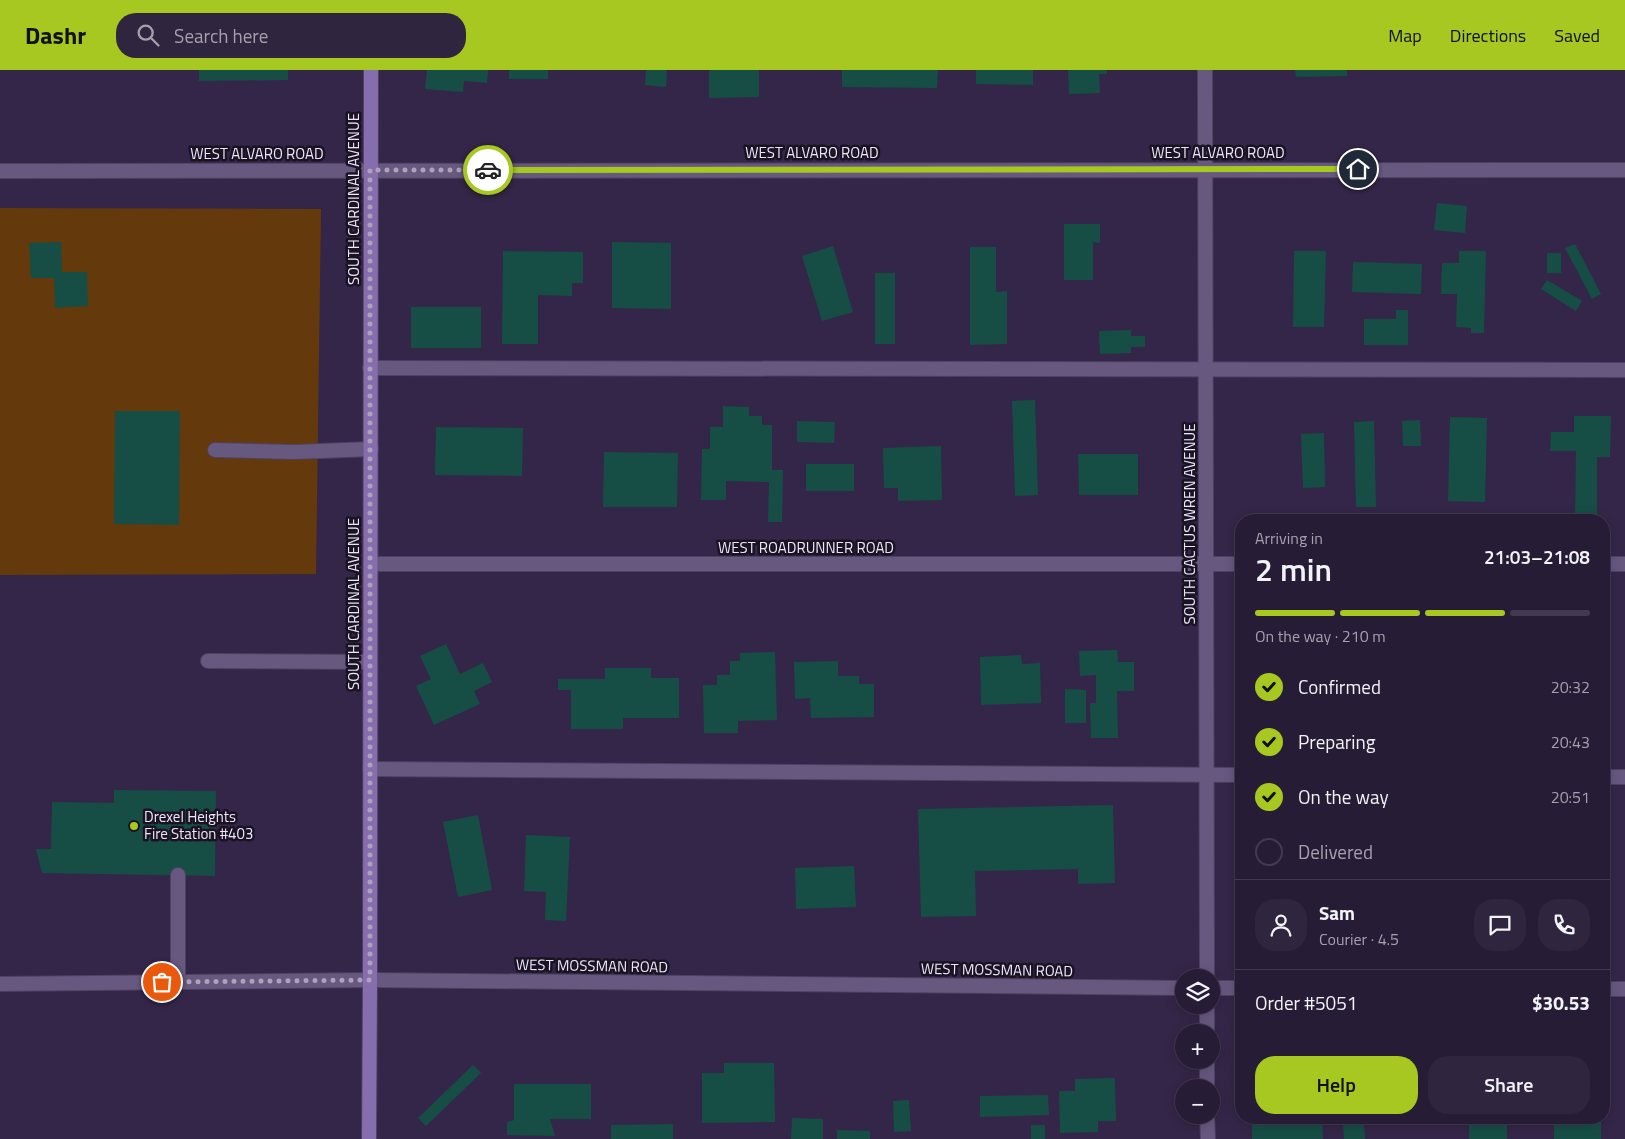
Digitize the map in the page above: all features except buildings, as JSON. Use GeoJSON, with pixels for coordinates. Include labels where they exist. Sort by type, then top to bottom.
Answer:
{"type":"FeatureCollection","features":[{"type":"Feature","properties":{"kind":"main road","name":"SOUTH CARDINAL AVENUE"},"geometry":{"type":"LineString","coordinates":[[369,1139],[371,70]]}},
{"type":"Feature","properties":{"kind":"street","name":"SOUTH CACTUS WREN AVENUE"},"geometry":{"type":"LineString","coordinates":[[1204,70],[1207,969]]}},
{"type":"Feature","properties":{"kind":"street","name":"WEST ALVARO ROAD"},"geometry":{"type":"LineString","coordinates":[[0,171],[1625,170]]}},
{"type":"Feature","properties":{"kind":"street"},"geometry":{"type":"LineString","coordinates":[[370,368],[1625,370]]}},
{"type":"Feature","properties":{"kind":"street"},"geometry":{"type":"LineString","coordinates":[[215,450],[295,452],[371,449]]}},
{"type":"Feature","properties":{"kind":"street","name":"WEST ROADRUNNER ROAD"},"geometry":{"type":"LineString","coordinates":[[371,564],[1235,564]]}},
{"type":"Feature","properties":{"kind":"street"},"geometry":{"type":"LineString","coordinates":[[1610,564],[1625,564]]}},
{"type":"Feature","properties":{"kind":"street"},"geometry":{"type":"LineString","coordinates":[[208,661],[370,662]]}},
{"type":"Feature","properties":{"kind":"street"},"geometry":{"type":"LineString","coordinates":[[370,769],[1235,775]]}},
{"type":"Feature","properties":{"kind":"street"},"geometry":{"type":"LineString","coordinates":[[1610,777],[1625,777]]}},
{"type":"Feature","properties":{"kind":"street"},"geometry":{"type":"LineString","coordinates":[[178,875],[178,982]]}},
{"type":"Feature","properties":{"kind":"street","name":"WEST MOSSMAN ROAD"},"geometry":{"type":"LineString","coordinates":[[0,984],[370,980],[1175,988]]}},
{"type":"Feature","properties":{"kind":"street"},"geometry":{"type":"LineString","coordinates":[[1220,988],[1235,988]]}},
{"type":"Feature","properties":{"kind":"street"},"geometry":{"type":"LineString","coordinates":[[1610,989],[1625,989]]}},
{"type":"Feature","properties":{"kind":"street"},"geometry":{"type":"LineString","coordinates":[[1208,1124],[1208,1139]]}},
{"type":"Feature","properties":{"kind":"shaded area"},"geometry":{"type":"Polygon","coordinates":[[[0,208],[321,209],[316,574],[0,575],[0,208]]]}},
{"type":"Feature","properties":{"kind":"way so far"},"geometry":{"type":"LineString","coordinates":[[162,982],[370,980],[370,170],[488,170]]}},
{"type":"Feature","properties":{"kind":"place","name":"Drexel Heights Fire Station #403"},"geometry":{"type":"Point","coordinates":[134,826]}},
{"type":"Feature","properties":{"kind":"route"},"geometry":{"type":"LineString","coordinates":[[488,170],[1358,169]]}}]}
